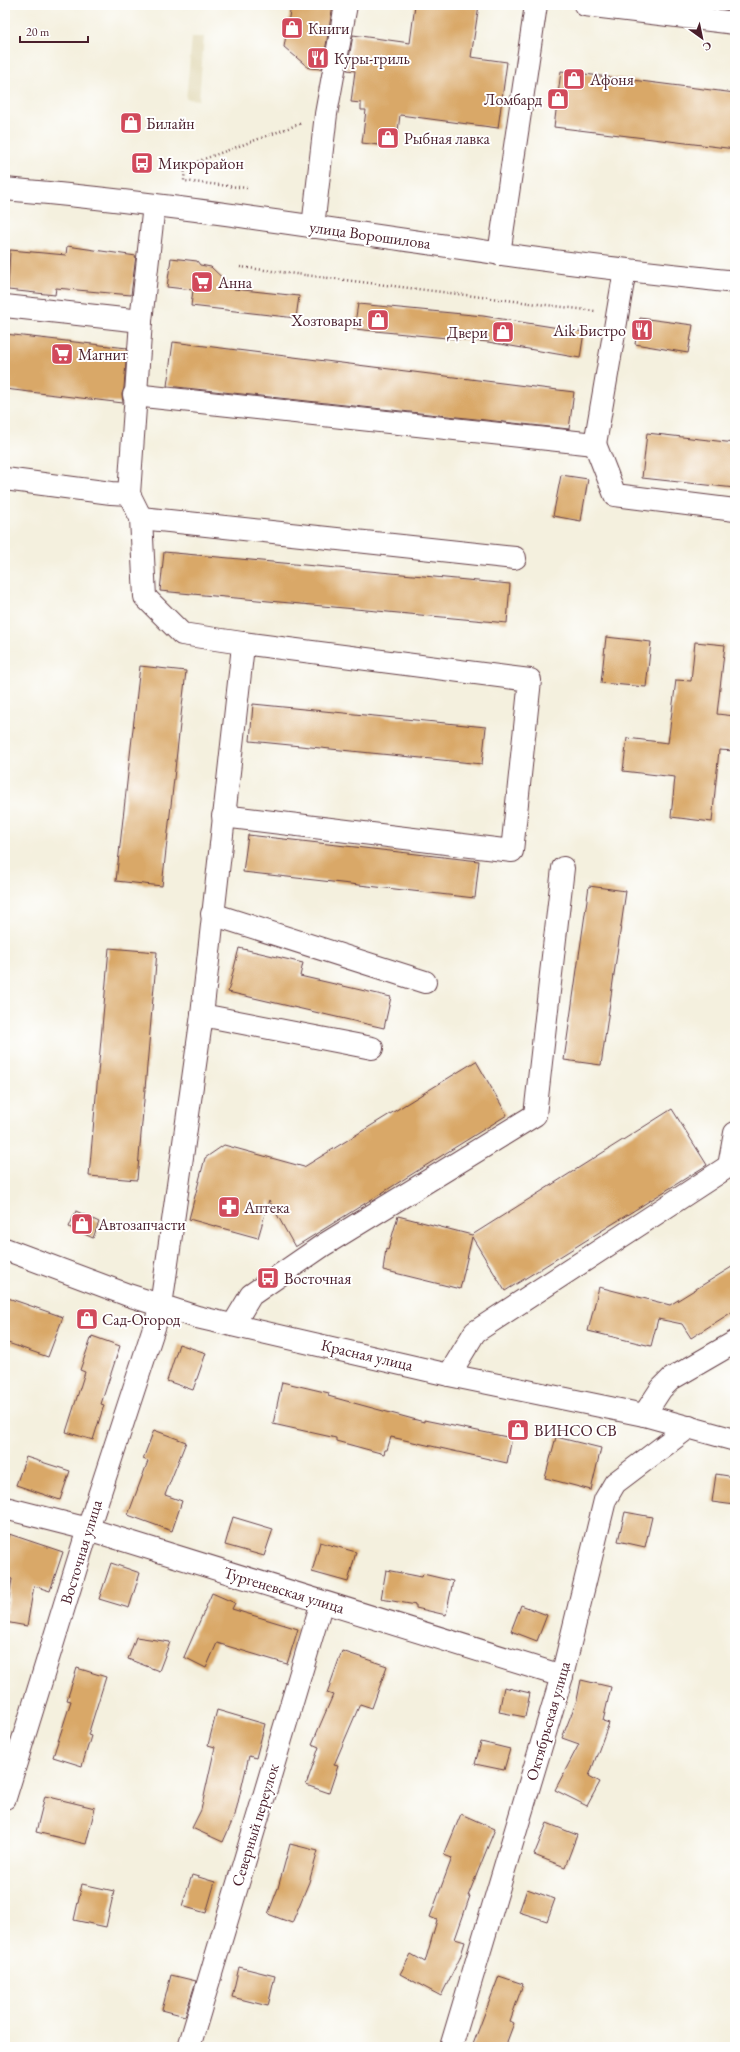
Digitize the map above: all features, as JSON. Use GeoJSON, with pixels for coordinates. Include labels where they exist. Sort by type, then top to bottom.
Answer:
{"type":"FeatureCollection","features":[{"type":"Feature","properties":{"kind":"street"},"geometry":{"type":"LineString","coordinates":[[313,227],[326,114],[346,5]]}},
{"type":"Feature","properties":{"kind":"street"},"geometry":{"type":"LineString","coordinates":[[499,254],[536,5]]}},
{"type":"Feature","properties":{"kind":"street"},"geometry":{"type":"LineString","coordinates":[[585,5],[706,12],[735,23]]}},
{"type":"Feature","properties":{"kind":"street","name":"улица Ворошилова"},"geometry":{"type":"LineString","coordinates":[[5,189],[68,194],[499,254],[735,282]]}},
{"type":"Feature","properties":{"kind":"street"},"geometry":{"type":"LineString","coordinates":[[154,205],[140,321],[134,395],[129,494],[141,518],[145,596],[182,634],[530,680],[512,851],[223,816]]}},
{"type":"Feature","properties":{"kind":"street"},"geometry":{"type":"LineString","coordinates":[[625,270],[595,444],[615,495],[735,510]]}},
{"type":"Feature","properties":{"kind":"street"},"geometry":{"type":"LineString","coordinates":[[5,306],[140,321]]}},
{"type":"Feature","properties":{"kind":"street"},"geometry":{"type":"LineString","coordinates":[[134,395],[595,444]]}},
{"type":"Feature","properties":{"kind":"street"},"geometry":{"type":"LineString","coordinates":[[5,479],[129,494]]}},
{"type":"Feature","properties":{"kind":"street"},"geometry":{"type":"LineString","coordinates":[[141,518],[515,558]]}},
{"type":"Feature","properties":{"kind":"street","name":"Восточная улица"},"geometry":{"type":"LineString","coordinates":[[5,1798],[9,1775],[161,1306],[202,1015],[242,643]]}},
{"type":"Feature","properties":{"kind":"street"},"geometry":{"type":"LineString","coordinates":[[233,1325],[251,1295],[322,1246],[535,1115],[563,868]]}},
{"type":"Feature","properties":{"kind":"street"},"geometry":{"type":"LineString","coordinates":[[212,914],[425,982]]}},
{"type":"Feature","properties":{"kind":"street"},"geometry":{"type":"LineString","coordinates":[[202,1015],[372,1048]]}},
{"type":"Feature","properties":{"kind":"street"},"geometry":{"type":"LineString","coordinates":[[449,1375],[475,1332],[732,1165],[735,1133]]}},
{"type":"Feature","properties":{"kind":"street","name":"Красная улица"},"geometry":{"type":"LineString","coordinates":[[5,1249],[161,1306],[233,1325],[449,1375],[644,1416],[735,1440]]}},
{"type":"Feature","properties":{"kind":"street"},"geometry":{"type":"LineString","coordinates":[[644,1416],[661,1389],[671,1379],[735,1342]]}},
{"type":"Feature","properties":{"kind":"street","name":"Октябрьская улица"},"geometry":{"type":"LineString","coordinates":[[450,2047],[562,1676],[605,1500],[609,1491],[624,1476],[689,1427]]}},
{"type":"Feature","properties":{"kind":"street","name":"Тургеневская улица"},"geometry":{"type":"LineString","coordinates":[[5,1508],[88,1529],[562,1676]]}},
{"type":"Feature","properties":{"kind":"street","name":"Северный переулок"},"geometry":{"type":"LineString","coordinates":[[189,2047],[322,1602]]}},
{"type":"Feature","properties":{"kind":"path"},"geometry":{"type":"LineString","coordinates":[[247,188],[184,181],[185,166],[326,114]]}},
{"type":"Feature","properties":{"kind":"path"},"geometry":{"type":"LineString","coordinates":[[240,267],[617,314]]}},
{"type":"Feature","properties":{"kind":"shaded area"},"geometry":{"type":"Polygon","coordinates":[[[192,37],[204,37],[199,100],[186,99],[192,37]]]}},
{"type":"Feature","properties":{"kind":"building"},"geometry":{"type":"Polygon","coordinates":[[[291,5],[333,5],[322,69],[309,68],[284,47],[291,5]]]}},
{"type":"Feature","properties":{"kind":"building"},"geometry":{"type":"Polygon","coordinates":[[[415,5],[479,5],[471,57],[507,62],[498,128],[400,115],[396,147],[362,143],[366,110],[361,110],[361,103],[351,102],[355,71],[347,70],[353,35],[410,43],[415,5]]]}},
{"type":"Feature","properties":{"kind":"building"},"geometry":{"type":"Polygon","coordinates":[[[561,71],[735,93],[735,149],[554,127],[561,71]]]}},
{"type":"Feature","properties":{"kind":"building"},"geometry":{"type":"Polygon","coordinates":[[[67,246],[136,256],[131,295],[56,288],[55,295],[8,290],[10,250],[66,255],[67,246]]]}},
{"type":"Feature","properties":{"kind":"building"},"geometry":{"type":"Polygon","coordinates":[[[171,258],[197,261],[200,265],[211,267],[234,289],[299,296],[296,318],[191,306],[193,290],[167,287],[171,258]]]}},
{"type":"Feature","properties":{"kind":"building"},"geometry":{"type":"Polygon","coordinates":[[[358,304],[483,316],[584,332],[580,358],[488,342],[354,329],[358,304]]]}},
{"type":"Feature","properties":{"kind":"building"},"geometry":{"type":"Polygon","coordinates":[[[640,318],[693,325],[688,353],[635,344],[640,318]]]}},
{"type":"Feature","properties":{"kind":"building"},"geometry":{"type":"Polygon","coordinates":[[[5,334],[127,348],[124,388],[122,394],[123,403],[5,389],[5,334]]]}},
{"type":"Feature","properties":{"kind":"building"},"geometry":{"type":"Polygon","coordinates":[[[173,342],[574,392],[569,429],[167,386],[173,342]]]}},
{"type":"Feature","properties":{"kind":"building"},"geometry":{"type":"Polygon","coordinates":[[[647,433],[735,443],[735,488],[642,478],[647,433]]]}},
{"type":"Feature","properties":{"kind":"building"},"geometry":{"type":"Polygon","coordinates":[[[561,475],[588,479],[581,521],[553,516],[561,475]]]}},
{"type":"Feature","properties":{"kind":"building"},"geometry":{"type":"Polygon","coordinates":[[[164,552],[510,584],[507,623],[160,591],[164,552]]]}},
{"type":"Feature","properties":{"kind":"building"},"geometry":{"type":"Polygon","coordinates":[[[606,637],[651,642],[646,687],[601,683],[606,637]]]}},
{"type":"Feature","properties":{"kind":"building"},"geometry":{"type":"Polygon","coordinates":[[[695,642],[725,645],[717,714],[735,716],[735,751],[719,750],[712,822],[671,817],[675,777],[623,771],[627,738],[668,743],[676,680],[691,681],[695,642]]]}},
{"type":"Feature","properties":{"kind":"building"},"geometry":{"type":"Polygon","coordinates":[[[140,666],[186,671],[162,886],[116,881],[140,666]]]}},
{"type":"Feature","properties":{"kind":"building"},"geometry":{"type":"Polygon","coordinates":[[[253,704],[486,727],[482,764],[250,741],[253,704]]]}},
{"type":"Feature","properties":{"kind":"building"},"geometry":{"type":"Polygon","coordinates":[[[248,835],[479,861],[475,898],[243,872],[248,835]]]}},
{"type":"Feature","properties":{"kind":"building"},"geometry":{"type":"Polygon","coordinates":[[[589,886],[626,891],[601,1065],[564,1060],[589,886]]]}},
{"type":"Feature","properties":{"kind":"building"},"geometry":{"type":"Polygon","coordinates":[[[109,948],[157,952],[137,1180],[89,1176],[109,948]]]}},
{"type":"Feature","properties":{"kind":"building"},"geometry":{"type":"Polygon","coordinates":[[[239,948],[303,963],[300,976],[391,997],[384,1028],[228,992],[239,948]]]}},
{"type":"Feature","properties":{"kind":"building"},"geometry":{"type":"Polygon","coordinates":[[[476,1061],[507,1115],[295,1247],[269,1200],[258,1238],[189,1219],[205,1158],[224,1145],[304,1167],[476,1061]]]}},
{"type":"Feature","properties":{"kind":"building"},"geometry":{"type":"Polygon","coordinates":[[[672,1109],[707,1165],[505,1291],[472,1237],[460,1289],[383,1270],[386,1249],[388,1250],[398,1216],[472,1235],[672,1109]]]}},
{"type":"Feature","properties":{"kind":"building"},"geometry":{"type":"Polygon","coordinates":[[[76,1211],[99,1222],[93,1238],[69,1227],[76,1211]]]}},
{"type":"Feature","properties":{"kind":"building"},"geometry":{"type":"Polygon","coordinates":[[[735,1265],[735,1310],[691,1338],[682,1324],[658,1319],[651,1346],[588,1331],[599,1287],[670,1305],[735,1265]]]}},
{"type":"Feature","properties":{"kind":"building"},"geometry":{"type":"Polygon","coordinates":[[[5,1297],[63,1317],[48,1357],[5,1342],[5,1297]]]}},
{"type":"Feature","properties":{"kind":"building"},"geometry":{"type":"Polygon","coordinates":[[[92,1336],[120,1346],[101,1404],[104,1405],[93,1440],[66,1432],[85,1372],[80,1370],[92,1336]]]}},
{"type":"Feature","properties":{"kind":"building"},"geometry":{"type":"Polygon","coordinates":[[[179,1344],[206,1353],[193,1390],[167,1381],[179,1344]]]}},
{"type":"Feature","properties":{"kind":"building"},"geometry":{"type":"Polygon","coordinates":[[[282,1382],[329,1393],[328,1396],[424,1422],[424,1420],[512,1438],[507,1463],[391,1437],[387,1450],[385,1450],[384,1454],[336,1441],[336,1438],[273,1424],[282,1382]]]}},
{"type":"Feature","properties":{"kind":"building"},"geometry":{"type":"Polygon","coordinates":[[[154,1430],[186,1442],[165,1495],[182,1501],[172,1531],[128,1515],[148,1461],[143,1459],[154,1430]]]}},
{"type":"Feature","properties":{"kind":"building"},"geometry":{"type":"Polygon","coordinates":[[[556,1437],[601,1448],[591,1490],[545,1478],[556,1437]]]}},
{"type":"Feature","properties":{"kind":"building"},"geometry":{"type":"Polygon","coordinates":[[[26,1457],[70,1471],[60,1500],[16,1485],[26,1457]]]}},
{"type":"Feature","properties":{"kind":"building"},"geometry":{"type":"Polygon","coordinates":[[[716,1474],[735,1477],[735,1505],[712,1502],[716,1474]]]}},
{"type":"Feature","properties":{"kind":"building"},"geometry":{"type":"Polygon","coordinates":[[[625,1512],[652,1517],[645,1547],[618,1541],[625,1512]]]}},
{"type":"Feature","properties":{"kind":"building"},"geometry":{"type":"Polygon","coordinates":[[[233,1517],[273,1529],[264,1556],[225,1545],[233,1517]]]}},
{"type":"Feature","properties":{"kind":"building"},"geometry":{"type":"Polygon","coordinates":[[[9,1534],[63,1552],[50,1591],[34,1586],[27,1626],[5,1622],[12,1579],[5,1577],[5,1547],[9,1534]]]}},
{"type":"Feature","properties":{"kind":"building"},"geometry":{"type":"Polygon","coordinates":[[[320,1542],[356,1552],[348,1582],[312,1572],[320,1542]]]}},
{"type":"Feature","properties":{"kind":"building"},"geometry":{"type":"Polygon","coordinates":[[[111,1563],[140,1573],[129,1608],[99,1599],[111,1563]]]}},
{"type":"Feature","properties":{"kind":"building"},"geometry":{"type":"Polygon","coordinates":[[[386,1570],[422,1577],[423,1574],[453,1581],[446,1615],[416,1608],[416,1605],[381,1599],[386,1570]]]}},
{"type":"Feature","properties":{"kind":"building"},"geometry":{"type":"Polygon","coordinates":[[[212,1593],[235,1603],[232,1609],[298,1629],[287,1664],[217,1643],[206,1668],[184,1657],[212,1593]]]}},
{"type":"Feature","properties":{"kind":"building"},"geometry":{"type":"Polygon","coordinates":[[[521,1605],[547,1615],[537,1641],[511,1631],[521,1605]]]}},
{"type":"Feature","properties":{"kind":"building"},"geometry":{"type":"Polygon","coordinates":[[[136,1637],[170,1642],[159,1671],[128,1659],[136,1637]]]}},
{"type":"Feature","properties":{"kind":"building"},"geometry":{"type":"Polygon","coordinates":[[[342,1651],[387,1666],[372,1708],[360,1704],[334,1765],[338,1766],[329,1793],[306,1785],[319,1747],[312,1744],[333,1695],[327,1693],[342,1651]]]}},
{"type":"Feature","properties":{"kind":"building"},"geometry":{"type":"Polygon","coordinates":[[[77,1668],[106,1677],[88,1735],[91,1736],[82,1766],[53,1757],[71,1701],[67,1700],[77,1668]]]}},
{"type":"Feature","properties":{"kind":"building"},"geometry":{"type":"Polygon","coordinates":[[[581,1680],[611,1687],[603,1721],[609,1723],[589,1776],[600,1782],[587,1806],[555,1790],[579,1744],[562,1738],[577,1700],[581,1680]]]}},
{"type":"Feature","properties":{"kind":"building"},"geometry":{"type":"Polygon","coordinates":[[[504,1687],[530,1693],[525,1717],[499,1712],[504,1687]]]}},
{"type":"Feature","properties":{"kind":"building"},"geometry":{"type":"Polygon","coordinates":[[[217,1710],[265,1724],[256,1758],[249,1756],[235,1815],[223,1842],[192,1828],[201,1810],[215,1747],[208,1745],[217,1710]]]}},
{"type":"Feature","properties":{"kind":"building"},"geometry":{"type":"Polygon","coordinates":[[[481,1742],[510,1749],[504,1770],[475,1764],[481,1742]]]}},
{"type":"Feature","properties":{"kind":"building"},"geometry":{"type":"Polygon","coordinates":[[[45,1796],[95,1808],[86,1844],[36,1832],[45,1796]]]}},
{"type":"Feature","properties":{"kind":"building"},"geometry":{"type":"Polygon","coordinates":[[[461,1814],[495,1829],[468,1896],[470,1896],[455,1939],[465,1942],[460,1958],[441,1996],[400,1974],[411,1954],[425,1962],[437,1920],[430,1917],[452,1858],[444,1855],[461,1814]]]}},
{"type":"Feature","properties":{"kind":"building"},"geometry":{"type":"Polygon","coordinates":[[[547,1823],[577,1835],[565,1867],[534,1855],[547,1823]]]}},
{"type":"Feature","properties":{"kind":"building"},"geometry":{"type":"Polygon","coordinates":[[[290,1844],[318,1851],[309,1882],[292,1923],[268,1914],[278,1888],[290,1844]]]}},
{"type":"Feature","properties":{"kind":"building"},"geometry":{"type":"Polygon","coordinates":[[[192,1875],[215,1882],[206,1913],[182,1906],[192,1875]]]}},
{"type":"Feature","properties":{"kind":"building"},"geometry":{"type":"Polygon","coordinates":[[[82,1884],[114,1891],[106,1927],[74,1920],[82,1884]]]}},
{"type":"Feature","properties":{"kind":"building"},"geometry":{"type":"Polygon","coordinates":[[[527,1889],[555,1899],[547,1921],[519,1912],[527,1889]]]}},
{"type":"Feature","properties":{"kind":"building"},"geometry":{"type":"Polygon","coordinates":[[[239,1967],[275,1976],[268,2006],[232,1997],[239,1967]]]}},
{"type":"Feature","properties":{"kind":"building"},"geometry":{"type":"Polygon","coordinates":[[[171,1975],[196,1981],[185,2016],[162,2010],[171,1975]]]}},
{"type":"Feature","properties":{"kind":"building"},"geometry":{"type":"Polygon","coordinates":[[[499,1976],[523,1984],[510,2021],[514,2023],[505,2047],[472,2047],[499,1976]]]}},
{"type":"Feature","properties":{"kind":"place","name":"Книги"},"geometry":{"type":"Point","coordinates":[292,28]}},
{"type":"Feature","properties":{"kind":"place","name":"Куры-гриль"},"geometry":{"type":"Point","coordinates":[318,58]}},
{"type":"Feature","properties":{"kind":"place","name":"Афоня"},"geometry":{"type":"Point","coordinates":[574,79]}},
{"type":"Feature","properties":{"kind":"place","name":"Ломбард"},"geometry":{"type":"Point","coordinates":[558,99]}},
{"type":"Feature","properties":{"kind":"place","name":"Билайн"},"geometry":{"type":"Point","coordinates":[131,123]}},
{"type":"Feature","properties":{"kind":"place","name":"Рыбная лавка"},"geometry":{"type":"Point","coordinates":[388,138]}},
{"type":"Feature","properties":{"kind":"place","name":"Микрорайон"},"geometry":{"type":"Point","coordinates":[142,163]}},
{"type":"Feature","properties":{"kind":"place","name":"Анна"},"geometry":{"type":"Point","coordinates":[202,282]}},
{"type":"Feature","properties":{"kind":"place","name":"Хозтовары"},"geometry":{"type":"Point","coordinates":[378,320]}},
{"type":"Feature","properties":{"kind":"place","name":"Aik Бистро"},"geometry":{"type":"Point","coordinates":[642,330]}},
{"type":"Feature","properties":{"kind":"place","name":"Двери"},"geometry":{"type":"Point","coordinates":[503,332]}},
{"type":"Feature","properties":{"kind":"place","name":"Магнит"},"geometry":{"type":"Point","coordinates":[62,354]}},
{"type":"Feature","properties":{"kind":"place","name":"Аптека"},"geometry":{"type":"Point","coordinates":[229,1207]}},
{"type":"Feature","properties":{"kind":"place","name":"Автозапчасти"},"geometry":{"type":"Point","coordinates":[82,1224]}},
{"type":"Feature","properties":{"kind":"place","name":"Восточная"},"geometry":{"type":"Point","coordinates":[268,1278]}},
{"type":"Feature","properties":{"kind":"place","name":"Сад-Огород"},"geometry":{"type":"Point","coordinates":[87,1319]}},
{"type":"Feature","properties":{"kind":"place","name":"ВИНСО СВ"},"geometry":{"type":"Point","coordinates":[518,1430]}}]}
